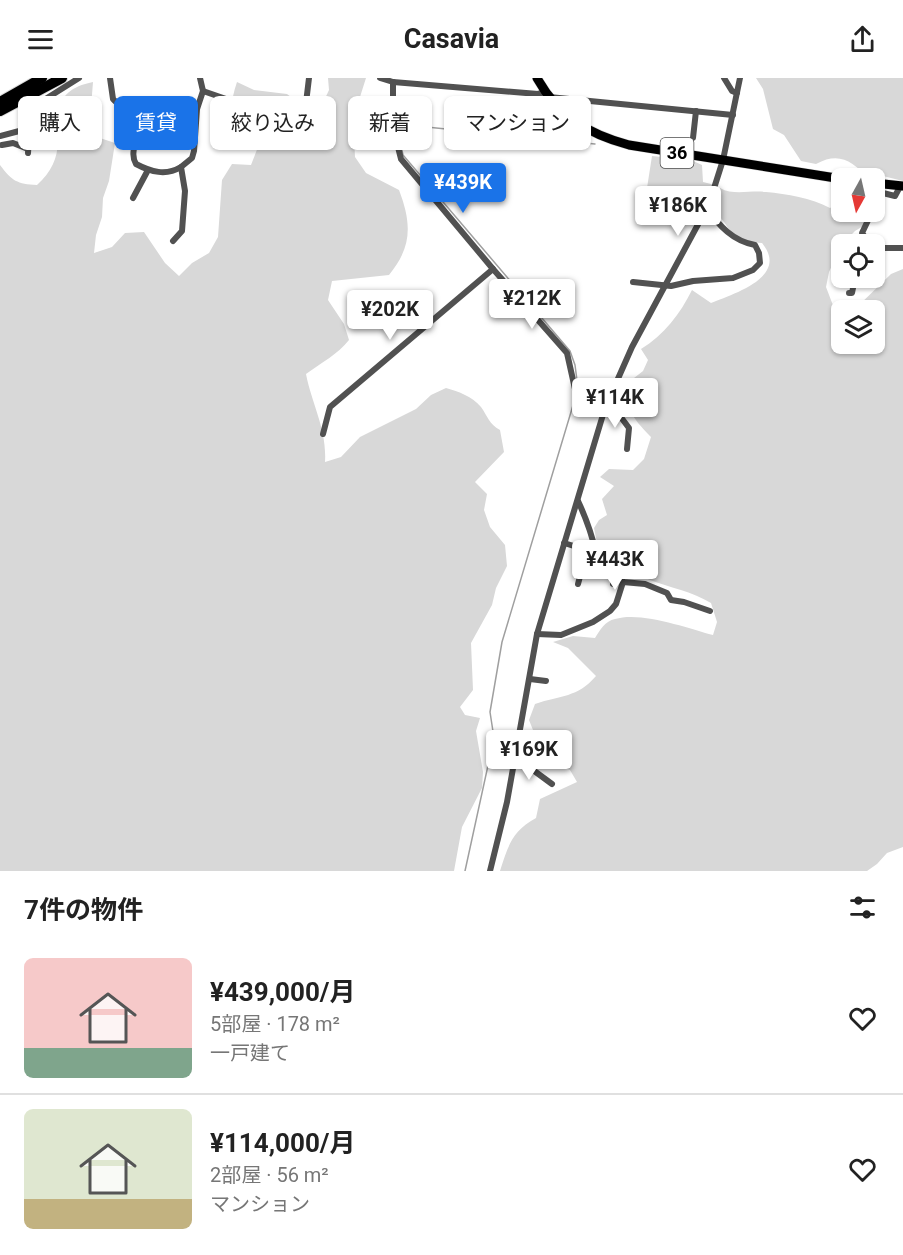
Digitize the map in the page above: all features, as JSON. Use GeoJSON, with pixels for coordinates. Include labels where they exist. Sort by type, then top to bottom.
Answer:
{"type":"FeatureCollection","features":[{"type":"Feature","properties":{"kind":"highway"},"geometry":{"type":"LineString","coordinates":[[0,102],[42,78]]}},
{"type":"Feature","properties":{"kind":"highway"},"geometry":{"type":"LineString","coordinates":[[0,111],[63,78]]}},
{"type":"Feature","properties":{"kind":"main road","name":"36"},"geometry":{"type":"LineString","coordinates":[[537,78],[547,94],[569,118],[604,138],[629,145],[831,177]]}},
{"type":"Feature","properties":{"kind":"main road"},"geometry":{"type":"LineString","coordinates":[[885,184],[902,185]]}},
{"type":"Feature","properties":{"kind":"street"},"geometry":{"type":"LineString","coordinates":[[50,96],[79,78]]}},
{"type":"Feature","properties":{"kind":"street"},"geometry":{"type":"LineString","coordinates":[[110,78],[113,99],[133,116],[136,122],[137,135],[132,158],[136,164],[148,170],[168,173],[192,158],[197,109],[202,91],[200,78]]}},
{"type":"Feature","properties":{"kind":"street"},"geometry":{"type":"LineString","coordinates":[[307,96],[309,78]]}},
{"type":"Feature","properties":{"kind":"street"},"geometry":{"type":"LineString","coordinates":[[380,78],[395,82],[547,94],[733,115]]}},
{"type":"Feature","properties":{"kind":"street"},"geometry":{"type":"LineString","coordinates":[[724,78],[732,91],[737,93]]}},
{"type":"Feature","properties":{"kind":"street"},"geometry":{"type":"LineString","coordinates":[[490,871],[514,763],[537,634],[607,400],[632,347],[707,208],[723,160],[740,78]]}},
{"type":"Feature","properties":{"kind":"street"},"geometry":{"type":"LineString","coordinates":[[395,82],[393,127],[401,159],[567,353],[578,390],[607,400]]}},
{"type":"Feature","properties":{"kind":"street"},"geometry":{"type":"LineString","coordinates":[[202,91],[217,96]]}},
{"type":"Feature","properties":{"kind":"street"},"geometry":{"type":"LineString","coordinates":[[693,138],[696,111]]}},
{"type":"Feature","properties":{"kind":"street"},"geometry":{"type":"LineString","coordinates":[[0,136],[18,131]]}},
{"type":"Feature","properties":{"kind":"street"},"geometry":{"type":"LineString","coordinates":[[2,145],[13,143],[18,146]]}},
{"type":"Feature","properties":{"kind":"street"},"geometry":{"type":"LineString","coordinates":[[173,241],[182,231],[185,191],[181,166]]}},
{"type":"Feature","properties":{"kind":"street"},"geometry":{"type":"LineString","coordinates":[[133,198],[148,170]]}},
{"type":"Feature","properties":{"kind":"street"},"geometry":{"type":"LineString","coordinates":[[885,194],[895,196],[902,185]]}},
{"type":"Feature","properties":{"kind":"street"},"geometry":{"type":"LineString","coordinates":[[633,282],[666,286],[701,280],[733,279],[753,270],[760,263],[755,245],[736,238],[719,224],[707,208]]}},
{"type":"Feature","properties":{"kind":"street"},"geometry":{"type":"LineString","coordinates":[[885,248],[903,248]]}},
{"type":"Feature","properties":{"kind":"street"},"geometry":{"type":"LineString","coordinates":[[324,434],[330,407],[493,269]]}},
{"type":"Feature","properties":{"kind":"street"},"geometry":{"type":"LineString","coordinates":[[849,293],[852,293],[853,288]]}},
{"type":"Feature","properties":{"kind":"street"},"geometry":{"type":"LineString","coordinates":[[605,408],[620,416],[629,428],[627,449]]}},
{"type":"Feature","properties":{"kind":"street"},"geometry":{"type":"LineString","coordinates":[[537,634],[561,635],[594,622],[616,604],[623,582],[618,568],[596,552],[594,537],[582,516],[577,501]]}},
{"type":"Feature","properties":{"kind":"street"},"geometry":{"type":"LineString","coordinates":[[564,543],[587,550]]}},
{"type":"Feature","properties":{"kind":"street"},"geometry":{"type":"LineString","coordinates":[[578,584],[587,550],[594,544]]}},
{"type":"Feature","properties":{"kind":"street"},"geometry":{"type":"LineString","coordinates":[[613,584],[618,568]]}},
{"type":"Feature","properties":{"kind":"street"},"geometry":{"type":"LineString","coordinates":[[623,582],[645,584],[667,593],[671,600],[710,611]]}},
{"type":"Feature","properties":{"kind":"street"},"geometry":{"type":"LineString","coordinates":[[530,679],[546,681]]}},
{"type":"Feature","properties":{"kind":"street"},"geometry":{"type":"LineString","coordinates":[[514,763],[533,770],[552,784]]}},
{"type":"Feature","properties":{"kind":"shaded area"},"geometry":{"type":"Polygon","coordinates":[[[328,78],[366,78],[360,96],[348,96],[348,150],[355,150],[355,157],[366,173],[399,190],[408,224],[408,235],[402,255],[389,275],[332,281],[328,300],[344,324],[349,340],[335,354],[306,374],[324,439],[325,462],[341,457],[360,437],[416,409],[431,395],[446,388],[469,397],[481,407],[491,423],[500,430],[504,452],[475,482],[487,494],[484,510],[490,527],[505,545],[507,566],[496,588],[492,605],[471,643],[473,690],[460,707],[465,715],[480,718],[476,731],[483,772],[482,788],[462,827],[454,871],[0,871],[0,165],[16,181],[37,185],[50,170],[57,150],[102,150],[102,139],[114,143],[109,181],[103,198],[102,217],[96,235],[94,253],[112,247],[125,233],[144,232],[165,263],[179,276],[192,263],[209,253],[218,237],[222,180],[232,164],[251,165],[257,150],[336,150],[336,96],[326,96],[329,90],[328,78]]]}},
{"type":"Feature","properties":{"kind":"shaded area"},"geometry":{"type":"Polygon","coordinates":[[[756,78],[903,78],[903,181],[885,176],[885,168],[858,168],[839,158],[824,160],[816,164],[801,161],[784,135],[773,129],[763,89],[756,78]]]}},
{"type":"Feature","properties":{"kind":"shaded area"},"geometry":{"type":"Polygon","coordinates":[[[93,82],[92,96],[65,96],[79,86],[93,82]]]}},
{"type":"Feature","properties":{"kind":"shaded area"},"geometry":{"type":"Polygon","coordinates":[[[237,82],[254,90],[290,96],[233,96],[237,82]]]}},
{"type":"Feature","properties":{"kind":"shaded area"},"geometry":{"type":"Polygon","coordinates":[[[652,156],[691,160],[702,165],[703,182],[715,185],[707,206],[682,206],[667,191],[647,188],[652,156]]]}},
{"type":"Feature","properties":{"kind":"shaded area"},"geometry":{"type":"Polygon","coordinates":[[[720,188],[731,192],[790,195],[831,207],[831,222],[870,222],[852,234],[831,234],[831,268],[826,287],[831,300],[831,354],[885,354],[885,300],[864,300],[877,288],[885,288],[885,280],[891,274],[903,269],[903,847],[887,853],[867,871],[500,871],[516,834],[536,818],[540,799],[577,782],[570,770],[545,760],[529,720],[535,704],[575,692],[596,676],[568,648],[553,642],[573,636],[595,638],[608,622],[626,617],[664,621],[713,635],[717,622],[711,603],[630,570],[598,548],[594,528],[599,520],[607,515],[602,499],[614,486],[600,477],[609,469],[633,470],[644,459],[651,437],[631,410],[634,378],[643,371],[648,360],[641,349],[671,323],[692,290],[711,303],[732,295],[755,282],[764,275],[769,265],[769,255],[762,243],[735,237],[712,210],[720,188]]]}},
{"type":"Feature","properties":{"kind":"waterway"},"geometry":{"type":"LineString","coordinates":[[432,128],[595,144]]}},
{"type":"Feature","properties":{"kind":"waterway"},"geometry":{"type":"LineString","coordinates":[[402,150],[403,155],[570,351],[575,365],[578,388]]}},
{"type":"Feature","properties":{"kind":"waterway"},"geometry":{"type":"LineString","coordinates":[[465,871],[494,738],[490,712],[502,642],[577,392]]}}]}
